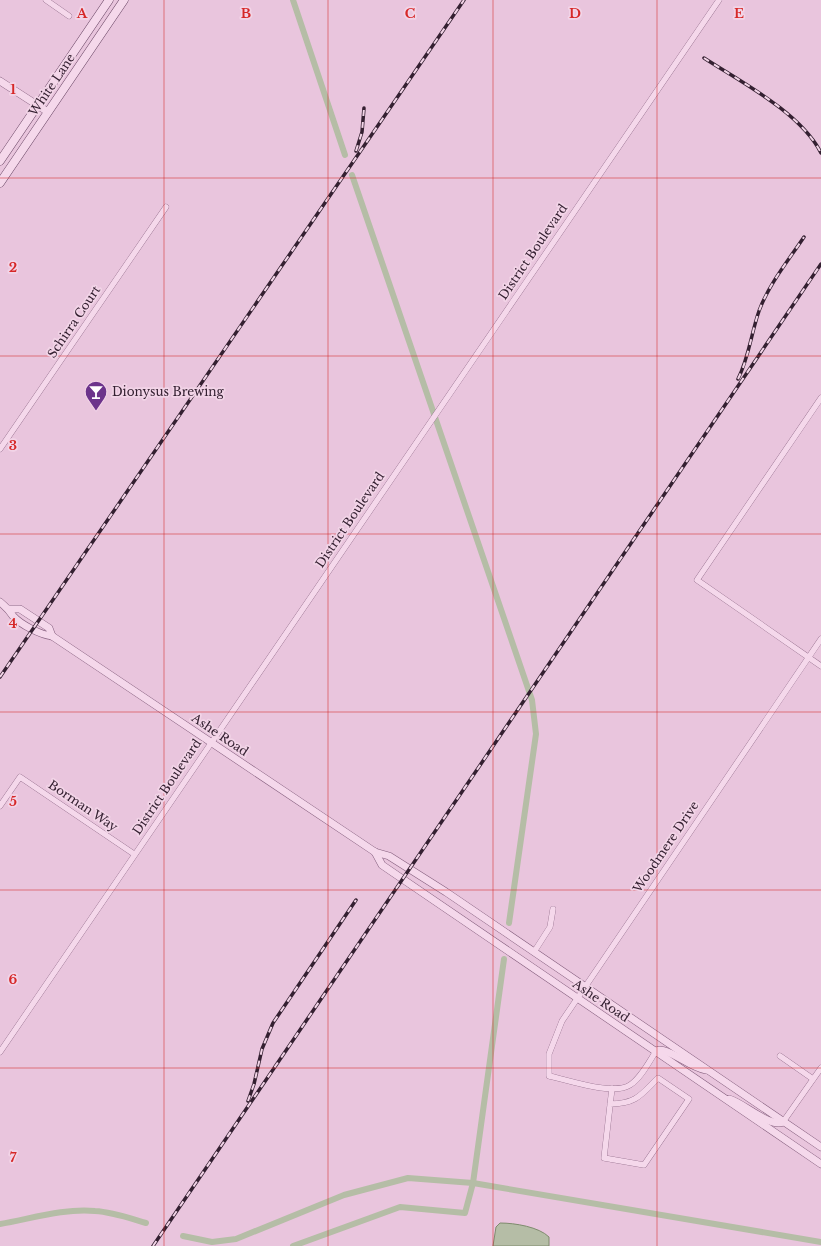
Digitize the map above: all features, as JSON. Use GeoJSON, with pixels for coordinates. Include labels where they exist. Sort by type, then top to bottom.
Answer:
{"type":"FeatureCollection","features":[{"type":"Feature","properties":{"kind":"main road","name":"White Lane"},"geometry":{"type":"LineString","coordinates":[[0,161],[109,0]]}},
{"type":"Feature","properties":{"kind":"main road","name":"White Lane"},"geometry":{"type":"LineString","coordinates":[[0,183],[124,0]]}},
{"type":"Feature","properties":{"kind":"street"},"geometry":{"type":"LineString","coordinates":[[46,0],[69,16]]}},
{"type":"Feature","properties":{"kind":"street","name":"District Boulevard"},"geometry":{"type":"LineString","coordinates":[[0,1052],[210,742],[719,0]]}},
{"type":"Feature","properties":{"kind":"street"},"geometry":{"type":"LineString","coordinates":[[0,81],[48,112]]}},
{"type":"Feature","properties":{"kind":"street","name":"Schirra Court"},"geometry":{"type":"LineString","coordinates":[[0,449],[166,207]]}},
{"type":"Feature","properties":{"kind":"street"},"geometry":{"type":"LineString","coordinates":[[821,398],[697,580],[821,666]]}},
{"type":"Feature","properties":{"kind":"street","name":"Ashe Road"},"geometry":{"type":"LineString","coordinates":[[0,602],[9,609],[13,616],[32,629],[43,636],[52,636],[375,852],[389,856],[585,986],[821,1147]]}},
{"type":"Feature","properties":{"kind":"street","name":"Ashe Road"},"geometry":{"type":"LineString","coordinates":[[9,609],[20,609],[49,628],[52,636]]}},
{"type":"Feature","properties":{"kind":"street","name":"Woodmere Drive"},"geometry":{"type":"LineString","coordinates":[[612,1088],[549,1076],[549,1054],[562,1021],[821,639]]}},
{"type":"Feature","properties":{"kind":"street","name":"Borman Way"},"geometry":{"type":"LineString","coordinates":[[0,806],[20,777],[134,854]]}},
{"type":"Feature","properties":{"kind":"street","name":"Ashe Road"},"geometry":{"type":"LineString","coordinates":[[375,852],[382,865],[404,878],[500,946],[821,1164]]}},
{"type":"Feature","properties":{"kind":"street"},"geometry":{"type":"LineString","coordinates":[[534,952],[550,927],[553,909]]}},
{"type":"Feature","properties":{"kind":"street"},"geometry":{"type":"LineString","coordinates":[[610,1104],[623,1104],[637,1100],[658,1078],[689,1099],[644,1165],[604,1158],[610,1104],[612,1088],[620,1089],[629,1086],[636,1080],[656,1051],[659,1050],[667,1051],[695,1068],[710,1071]]}},
{"type":"Feature","properties":{"kind":"street"},"geometry":{"type":"LineString","coordinates":[[780,1056],[813,1079]]}},
{"type":"Feature","properties":{"kind":"street"},"geometry":{"type":"LineString","coordinates":[[723,1097],[737,1101],[772,1122],[780,1123],[783,1122],[821,1068]]}},
{"type":"Feature","properties":{"kind":"shaded area"},"geometry":{"type":"Polygon","coordinates":[[[500,1223],[533,1228],[549,1237],[549,1246],[493,1246],[496,1227],[500,1223]]]}},
{"type":"Feature","properties":{"kind":"waterway"},"geometry":{"type":"LineString","coordinates":[[293,0],[345,155]]}},
{"type":"Feature","properties":{"kind":"waterway"},"geometry":{"type":"LineString","coordinates":[[352,175],[532,700],[536,734],[509,923]]}},
{"type":"Feature","properties":{"kind":"waterway"},"geometry":{"type":"LineString","coordinates":[[293,1246],[400,1207],[465,1213],[473,1183],[504,959]]}},
{"type":"Feature","properties":{"kind":"waterway"},"geometry":{"type":"LineString","coordinates":[[183,1236],[212,1242],[236,1239],[344,1195],[408,1178],[473,1183],[821,1242]]}},
{"type":"Feature","properties":{"kind":"waterway"},"geometry":{"type":"LineString","coordinates":[[0,1224],[47,1214],[83,1210],[108,1213],[146,1223]]}},
{"type":"Feature","properties":{"kind":"railway"},"geometry":{"type":"LineString","coordinates":[[0,677],[464,0]]}},
{"type":"Feature","properties":{"kind":"railway"},"geometry":{"type":"LineString","coordinates":[[704,58],[752,88],[785,112],[812,138],[821,153]]}},
{"type":"Feature","properties":{"kind":"railway"},"geometry":{"type":"LineString","coordinates":[[356,151],[362,132],[364,108]]}},
{"type":"Feature","properties":{"kind":"railway"},"geometry":{"type":"LineString","coordinates":[[738,379],[745,362],[756,320],[763,301],[779,273],[804,237]]}},
{"type":"Feature","properties":{"kind":"railway"},"geometry":{"type":"LineString","coordinates":[[153,1246],[821,264]]}},
{"type":"Feature","properties":{"kind":"railway"},"geometry":{"type":"LineString","coordinates":[[248,1101],[254,1084],[262,1049],[273,1023],[356,900]]}},
{"type":"Feature","properties":{"kind":"place","name":"Dionysus Brewing"},"geometry":{"type":"Point","coordinates":[96,412]}}]}
